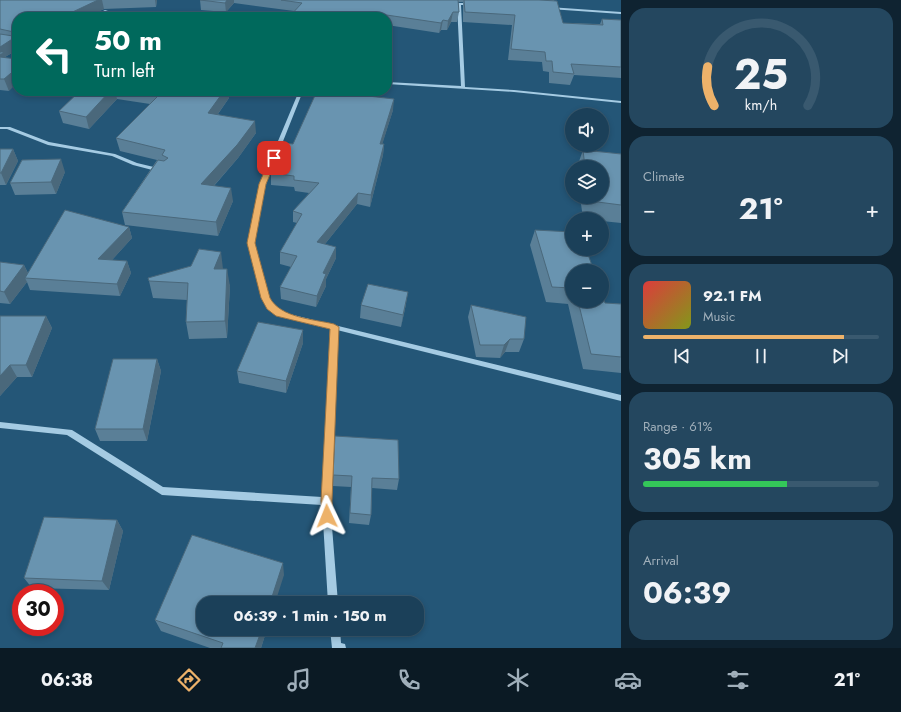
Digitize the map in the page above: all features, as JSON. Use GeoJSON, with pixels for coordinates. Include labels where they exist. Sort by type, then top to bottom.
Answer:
{"type":"FeatureCollection","features":[{"type":"Feature","properties":{"kind":"street"},"geometry":{"type":"LineString","coordinates":[[463,87],[459,4],[481,4]]}},
{"type":"Feature","properties":{"kind":"street"},"geometry":{"type":"LineString","coordinates":[[546,7],[621,12]]}},
{"type":"Feature","properties":{"kind":"street"},"geometry":{"type":"LineString","coordinates":[[392,83],[463,87],[621,102]]}},
{"type":"Feature","properties":{"kind":"street"},"geometry":{"type":"LineString","coordinates":[[299,96],[263,184],[251,243],[266,298],[270,307],[279,314],[621,398]]}},
{"type":"Feature","properties":{"kind":"street"},"geometry":{"type":"LineString","coordinates":[[0,128],[8,128],[48,143],[113,155],[134,164],[166,171]]}},
{"type":"Feature","properties":{"kind":"street"},"geometry":{"type":"LineString","coordinates":[[333,596],[326,501],[334,327]]}},
{"type":"Feature","properties":{"kind":"street"},"geometry":{"type":"LineString","coordinates":[[0,425],[69,432],[162,491],[326,501]]}},
{"type":"Feature","properties":{"kind":"street"},"geometry":{"type":"LineString","coordinates":[[336,636],[337,647]]}},
{"type":"Feature","properties":{"kind":"building"},"geometry":{"type":"Polygon","coordinates":[[[0,0],[98,0],[73,12],[12,12],[12,32],[0,29],[0,0]]]}},
{"type":"Feature","properties":{"kind":"building"},"geometry":{"type":"Polygon","coordinates":[[[200,0],[227,0],[225,3],[200,0]]]}},
{"type":"Feature","properties":{"kind":"building"},"geometry":{"type":"Polygon","coordinates":[[[281,0],[458,0],[459,12],[453,12],[448,21],[443,20],[441,23],[392,16],[392,12],[294,12],[302,3],[281,0]]]}},
{"type":"Feature","properties":{"kind":"building"},"geometry":{"type":"Polygon","coordinates":[[[464,0],[557,1],[563,23],[603,25],[602,19],[621,20],[621,67],[571,64],[574,74],[553,72],[552,61],[546,61],[545,52],[511,49],[515,15],[465,12],[464,0]]]}},
{"type":"Feature","properties":{"kind":"building"},"geometry":{"type":"Polygon","coordinates":[[[0,34],[12,36],[12,39],[0,47],[0,34]]]}},
{"type":"Feature","properties":{"kind":"building"},"geometry":{"type":"Polygon","coordinates":[[[0,57],[12,58],[12,72],[4,79],[0,79],[0,57]]]}},
{"type":"Feature","properties":{"kind":"building"},"geometry":{"type":"Polygon","coordinates":[[[75,96],[105,96],[86,117],[59,111],[75,96]]]}},
{"type":"Feature","properties":{"kind":"building"},"geometry":{"type":"Polygon","coordinates":[[[158,96],[220,96],[208,113],[255,121],[237,145],[201,184],[231,188],[216,222],[122,212],[158,160],[164,161],[168,158],[162,155],[165,150],[116,138],[158,96]]]}},
{"type":"Feature","properties":{"kind":"building"},"geometry":{"type":"Polygon","coordinates":[[[315,96],[368,96],[394,99],[380,144],[384,144],[371,195],[358,193],[317,242],[336,247],[323,273],[326,274],[317,296],[280,287],[297,256],[280,252],[302,214],[293,211],[319,183],[294,180],[294,176],[271,173],[284,143],[293,144],[315,96]]]}},
{"type":"Feature","properties":{"kind":"building"},"geometry":{"type":"Polygon","coordinates":[[[0,149],[13,149],[1,173],[0,173],[0,149]]]}},
{"type":"Feature","properties":{"kind":"building"},"geometry":{"type":"Polygon","coordinates":[[[583,152],[621,154],[621,205],[609,203],[609,160],[584,160],[583,152]]]}},
{"type":"Feature","properties":{"kind":"building"},"geometry":{"type":"Polygon","coordinates":[[[61,159],[51,182],[10,183],[22,160],[61,159]]]}},
{"type":"Feature","properties":{"kind":"building"},"geometry":{"type":"Polygon","coordinates":[[[65,210],[129,227],[98,259],[127,261],[117,284],[25,278],[65,210]]]}},
{"type":"Feature","properties":{"kind":"building"},"geometry":{"type":"Polygon","coordinates":[[[535,230],[565,232],[565,256],[589,256],[591,264],[565,264],[565,288],[552,287],[535,230]]]}},
{"type":"Feature","properties":{"kind":"building"},"geometry":{"type":"Polygon","coordinates":[[[199,249],[221,252],[214,269],[227,269],[225,321],[186,322],[188,283],[149,281],[148,278],[191,266],[199,249]]]}},
{"type":"Feature","properties":{"kind":"building"},"geometry":{"type":"Polygon","coordinates":[[[0,262],[24,265],[4,292],[0,291],[0,262]]]}},
{"type":"Feature","properties":{"kind":"building"},"geometry":{"type":"Polygon","coordinates":[[[368,284],[408,292],[403,315],[361,305],[368,284]]]}},
{"type":"Feature","properties":{"kind":"building"},"geometry":{"type":"Polygon","coordinates":[[[609,303],[621,304],[621,357],[591,354],[580,308],[609,308],[609,303]]]}},
{"type":"Feature","properties":{"kind":"building"},"geometry":{"type":"Polygon","coordinates":[[[471,305],[526,317],[524,339],[510,339],[504,345],[480,345],[471,305]]]}},
{"type":"Feature","properties":{"kind":"building"},"geometry":{"type":"Polygon","coordinates":[[[0,316],[46,316],[26,365],[10,365],[0,376],[0,316]]]}},
{"type":"Feature","properties":{"kind":"building"},"geometry":{"type":"Polygon","coordinates":[[[258,322],[303,330],[286,381],[237,371],[258,322]]]}},
{"type":"Feature","properties":{"kind":"building"},"geometry":{"type":"Polygon","coordinates":[[[113,359],[157,359],[143,429],[95,429],[113,359]]]}},
{"type":"Feature","properties":{"kind":"building"},"geometry":{"type":"Polygon","coordinates":[[[335,436],[398,440],[399,479],[372,478],[371,515],[350,513],[352,476],[333,475],[335,436]]]}},
{"type":"Feature","properties":{"kind":"building"},"geometry":{"type":"Polygon","coordinates":[[[44,517],[117,520],[102,581],[24,578],[44,517]]]}},
{"type":"Feature","properties":{"kind":"building"},"geometry":{"type":"Polygon","coordinates":[[[192,535],[283,563],[272,596],[196,596],[196,634],[155,620],[192,535]]]}},
{"type":"Feature","properties":{"kind":"building"},"geometry":{"type":"Polygon","coordinates":[[[202,636],[259,636],[255,648],[221,648],[223,643],[202,636]]]}},
{"type":"Feature","properties":{"kind":"route"},"geometry":{"type":"LineString","coordinates":[[274,158],[263,184],[251,243],[266,298],[270,307],[279,314],[334,327],[326,501],[327,516]]}}]}
